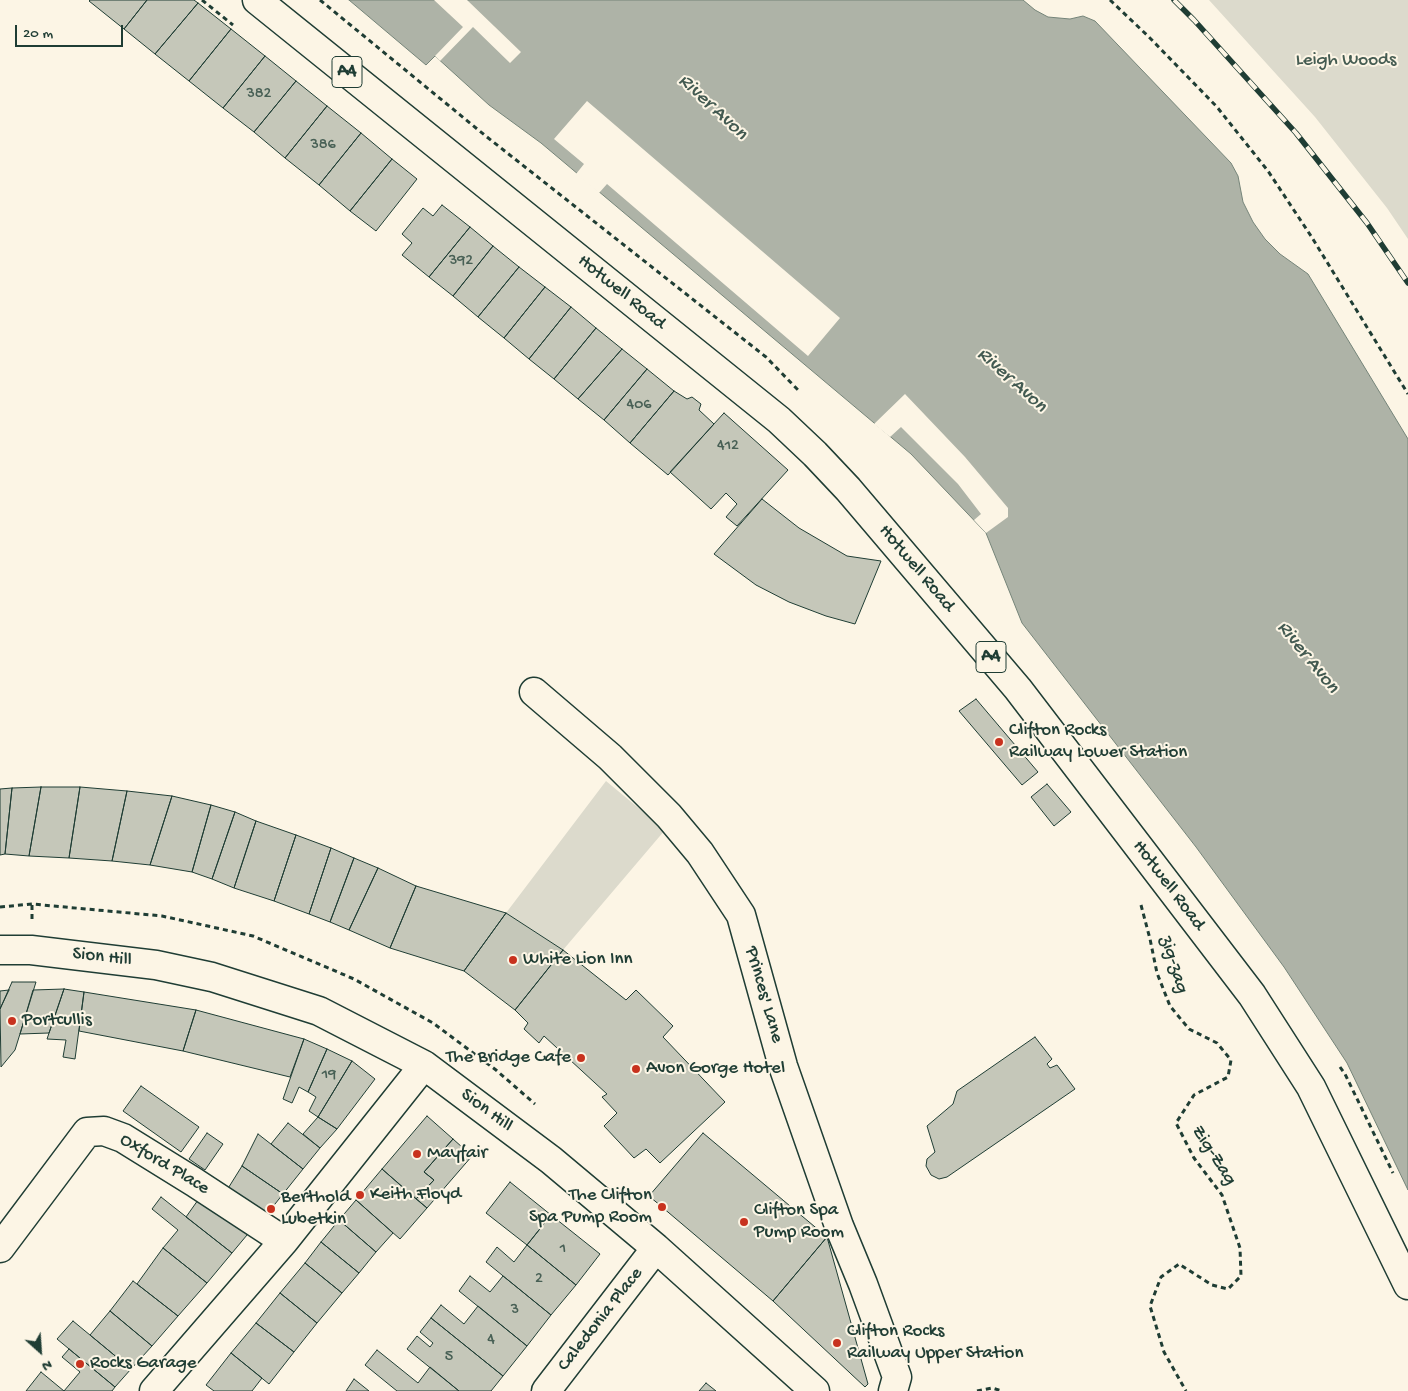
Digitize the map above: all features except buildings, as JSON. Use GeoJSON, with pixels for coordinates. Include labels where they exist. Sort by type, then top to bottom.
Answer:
{"type":"FeatureCollection","features":[{"type":"Feature","properties":{"kind":"main road","name":"Hotwell Road"},"geometry":{"type":"LineString","coordinates":[[257,0],[780,420],[848,489],[1018,689],[1252,995],[1311,1087],[1408,1285]]}},
{"type":"Feature","properties":{"kind":"main road","name":"Princes' Lane"},"geometry":{"type":"LineString","coordinates":[[534,692],[610,757],[669,816],[700,853],[741,915],[783,1066],[839,1226],[863,1284],[897,1377],[893,1391]]}},
{"type":"Feature","properties":{"kind":"main road","name":"Sion Hill"},"geometry":{"type":"LineString","coordinates":[[0,950],[31,950],[156,964],[212,977],[319,1011],[424,1065],[551,1160],[656,1248],[815,1391]]}},
{"type":"Feature","properties":{"kind":"main road"},"geometry":{"type":"LineString","coordinates":[[154,1391],[284,1241],[424,1065]]}},
{"type":"Feature","properties":{"kind":"main road","name":"Oxford Place"},"geometry":{"type":"LineString","coordinates":[[0,1248],[87,1132],[104,1131],[123,1138],[284,1241]]}},
{"type":"Feature","properties":{"kind":"main road","name":"Caledonia Place"},"geometry":{"type":"LineString","coordinates":[[546,1391],[656,1248]]}},
{"type":"Feature","properties":{"kind":"path"},"geometry":{"type":"LineString","coordinates":[[202,0],[239,29]]}},
{"type":"Feature","properties":{"kind":"path"},"geometry":{"type":"LineString","coordinates":[[1110,0],[1217,106],[1268,172],[1311,236],[1408,394]]}},
{"type":"Feature","properties":{"kind":"path","name":"zig-zag"},"geometry":{"type":"LineString","coordinates":[[1141,905],[1157,973],[1170,1006],[1188,1029]]}},
{"type":"Feature","properties":{"kind":"path","name":"Zig-Zag"},"geometry":{"type":"LineString","coordinates":[[1186,1391],[1164,1352],[1150,1306],[1161,1277],[1179,1264],[1212,1285],[1228,1289],[1241,1276],[1240,1248],[1222,1195],[1194,1158],[1176,1123],[1194,1095],[1228,1077],[1230,1060],[1217,1043],[1188,1029]]}},
{"type":"Feature","properties":{"kind":"path"},"geometry":{"type":"LineString","coordinates":[[977,1391],[992,1388],[1002,1391]]}},
{"type":"Feature","properties":{"kind":"green space","name":"Leigh Woods"},"geometry":{"type":"Polygon","coordinates":[[[1209,0],[1408,0],[1408,239],[1387,208],[1315,117],[1209,0]]]}},
{"type":"Feature","properties":{"kind":"green space"},"geometry":{"type":"Polygon","coordinates":[[[606,781],[665,830],[563,950],[506,913],[606,781]]]}},
{"type":"Feature","properties":{"kind":"water","name":"River Avon"},"geometry":{"type":"Polygon","coordinates":[[[349,0],[1023,0],[1035,10],[1048,17],[1070,19],[1083,16],[1095,21],[1231,163],[1238,176],[1243,202],[1253,222],[1265,239],[1280,254],[1308,274],[1408,439],[1408,1190],[1347,1063],[1284,967],[1196,847],[1022,623],[986,533],[911,454],[541,143],[489,105],[435,56],[426,65],[349,0]]]}},
{"type":"Feature","properties":{"kind":"pier"},"geometry":{"type":"Polygon","coordinates":[[[434,0],[467,0],[521,52],[510,63],[473,27],[440,61],[435,56],[463,27],[434,0]]]}},
{"type":"Feature","properties":{"kind":"pier"},"geometry":{"type":"Polygon","coordinates":[[[587,101],[840,318],[808,356],[607,184],[599,193],[576,174],[584,164],[554,139],[587,101]]]}},
{"type":"Feature","properties":{"kind":"pier"},"geometry":{"type":"Polygon","coordinates":[[[905,394],[965,457],[1008,508],[1008,517],[986,533],[974,520],[981,514],[958,484],[901,427],[890,437],[874,424],[905,394]]]}},
{"type":"Feature","properties":{"kind":"railway"},"geometry":{"type":"LineString","coordinates":[[1174,0],[1296,133],[1367,223],[1408,283]]}},
{"type":"Feature","properties":{"kind":"place","name":"Clifton Rocks Railway Lower Station"},"geometry":{"type":"Point","coordinates":[999,742]}},
{"type":"Feature","properties":{"kind":"place","name":"White Lion Inn"},"geometry":{"type":"Point","coordinates":[513,960]}},
{"type":"Feature","properties":{"kind":"place","name":"Portcullis"},"geometry":{"type":"Point","coordinates":[12,1021]}},
{"type":"Feature","properties":{"kind":"place","name":"The Bridge Cafe"},"geometry":{"type":"Point","coordinates":[581,1058]}},
{"type":"Feature","properties":{"kind":"place","name":"Avon Gorge Hotel"},"geometry":{"type":"Point","coordinates":[636,1069]}},
{"type":"Feature","properties":{"kind":"place","name":"Mayfair"},"geometry":{"type":"Point","coordinates":[417,1154]}},
{"type":"Feature","properties":{"kind":"place","name":"Keith Floyd"},"geometry":{"type":"Point","coordinates":[360,1195]}},
{"type":"Feature","properties":{"kind":"place","name":"The Clifton Spa Pump Room"},"geometry":{"type":"Point","coordinates":[662,1207]}},
{"type":"Feature","properties":{"kind":"place","name":"Berthold Lubetkin"},"geometry":{"type":"Point","coordinates":[271,1209]}},
{"type":"Feature","properties":{"kind":"place","name":"Clifton Spa Pump Room"},"geometry":{"type":"Point","coordinates":[744,1222]}},
{"type":"Feature","properties":{"kind":"place","name":"Clifton Rocks Railway Upper Station"},"geometry":{"type":"Point","coordinates":[837,1343]}},
{"type":"Feature","properties":{"kind":"place","name":"Rocks Garage"},"geometry":{"type":"Point","coordinates":[80,1364]}}]}
